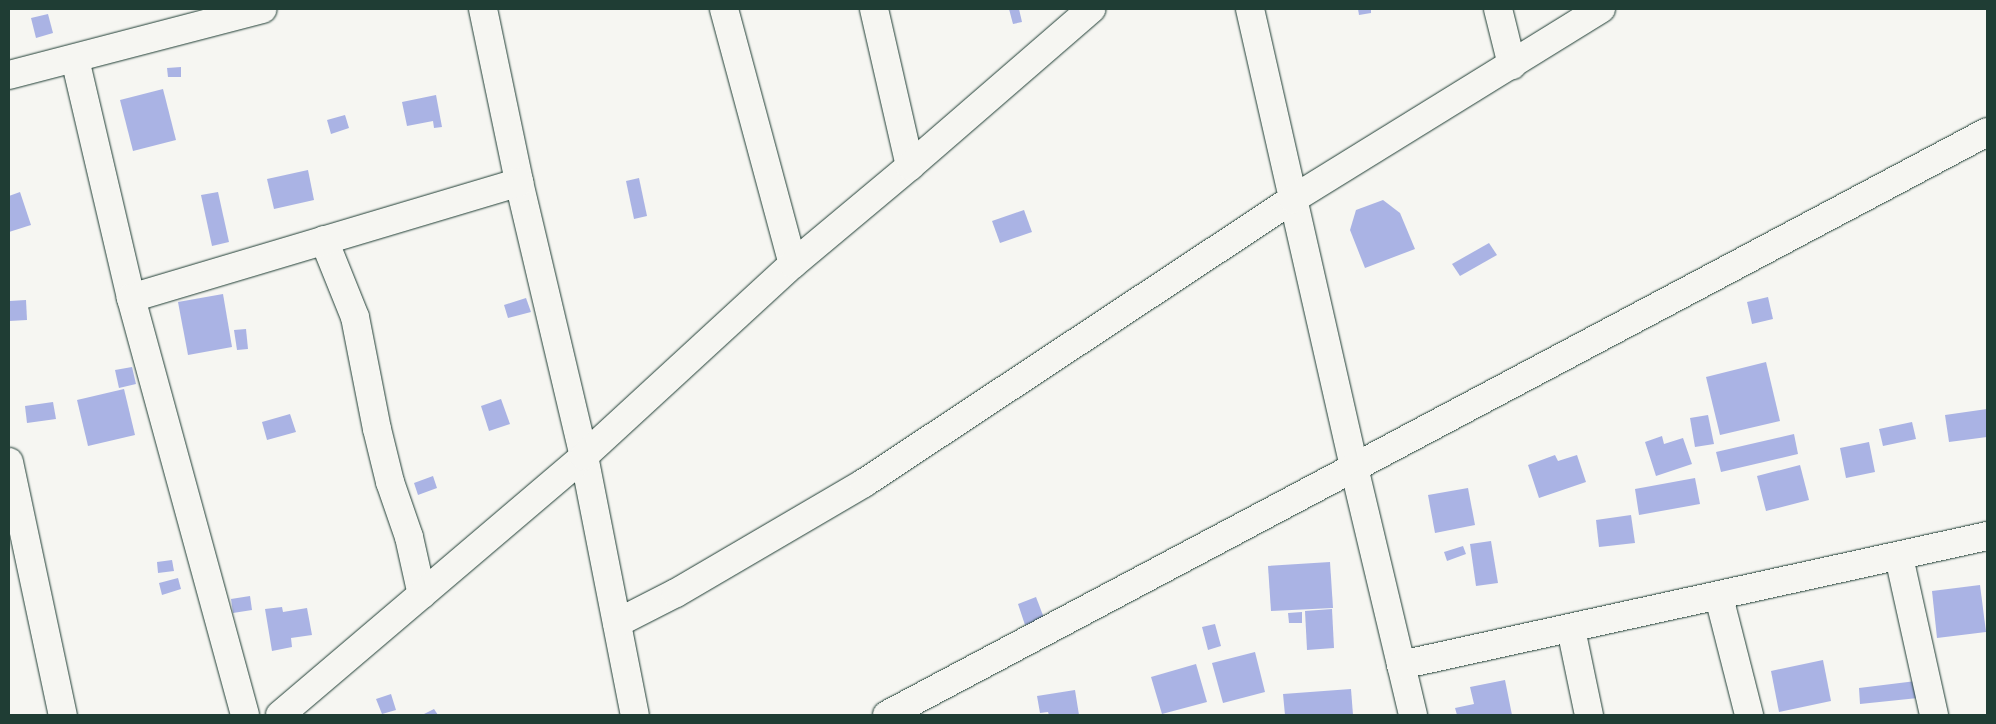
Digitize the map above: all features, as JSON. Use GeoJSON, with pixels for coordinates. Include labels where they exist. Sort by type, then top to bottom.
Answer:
{"type":"FeatureCollection","features":[{"type":"Feature","properties":{"kind":"street"},"geometry":{"type":"LineString","coordinates":[[9,76],[263,9]]}},
{"type":"Feature","properties":{"kind":"street"},"geometry":{"type":"LineString","coordinates":[[483,9],[519,182],[584,456],[635,715]]}},
{"type":"Feature","properties":{"kind":"street"},"geometry":{"type":"LineString","coordinates":[[724,9],[793,264]]}},
{"type":"Feature","properties":{"kind":"street"},"geometry":{"type":"LineString","coordinates":[[874,9],[910,166]]}},
{"type":"Feature","properties":{"kind":"street"},"geometry":{"type":"LineString","coordinates":[[280,715],[584,456],[793,264],[910,166],[1091,9]]}},
{"type":"Feature","properties":{"kind":"street"},"geometry":{"type":"LineString","coordinates":[[1250,9],[1354,467],[1413,715]]}},
{"type":"Feature","properties":{"kind":"street"},"geometry":{"type":"LineString","coordinates":[[1498,9],[1512,65]]}},
{"type":"Feature","properties":{"kind":"street"},"geometry":{"type":"LineString","coordinates":[[617,623],[676,593],[864,483],[1293,199],[1601,9]]}},
{"type":"Feature","properties":{"kind":"street"},"geometry":{"type":"LineString","coordinates":[[75,59],[131,298],[245,715]]}},
{"type":"Feature","properties":{"kind":"street"},"geometry":{"type":"LineString","coordinates":[[887,715],[1987,132]]}},
{"type":"Feature","properties":{"kind":"street"},"geometry":{"type":"LineString","coordinates":[[131,298],[519,182]]}},
{"type":"Feature","properties":{"kind":"street"},"geometry":{"type":"LineString","coordinates":[[324,240],[355,317],[379,438],[390,482],[409,537],[422,594]]}},
{"type":"Feature","properties":{"kind":"street"},"geometry":{"type":"LineString","coordinates":[[9,462],[64,715]]}},
{"type":"Feature","properties":{"kind":"street"},"geometry":{"type":"LineString","coordinates":[[1402,665],[1719,597],[1987,536]]}},
{"type":"Feature","properties":{"kind":"street"},"geometry":{"type":"LineString","coordinates":[[1899,557],[1934,715]]}},
{"type":"Feature","properties":{"kind":"street"},"geometry":{"type":"LineString","coordinates":[[1719,597],[1749,715]]}},
{"type":"Feature","properties":{"kind":"street"},"geometry":{"type":"LineString","coordinates":[[1570,629],[1589,715]]}},
{"type":"Feature","properties":{"kind":"building"},"geometry":{"type":"Polygon","coordinates":[[[1009,9],[1019,9],[1022,22],[1013,24],[1009,9]]]}},
{"type":"Feature","properties":{"kind":"building"},"geometry":{"type":"Polygon","coordinates":[[[1358,9],[1371,9],[1371,13],[1359,15],[1358,9]]]}},
{"type":"Feature","properties":{"kind":"building"},"geometry":{"type":"Polygon","coordinates":[[[48,14],[53,33],[36,38],[31,18],[48,14]]]}},
{"type":"Feature","properties":{"kind":"building"},"geometry":{"type":"Polygon","coordinates":[[[181,67],[181,77],[168,77],[167,68],[181,67]]]}},
{"type":"Feature","properties":{"kind":"building"},"geometry":{"type":"Polygon","coordinates":[[[163,89],[176,140],[133,151],[120,100],[163,89]]]}},
{"type":"Feature","properties":{"kind":"building"},"geometry":{"type":"Polygon","coordinates":[[[436,95],[442,127],[434,128],[433,121],[407,126],[402,102],[436,95]]]}},
{"type":"Feature","properties":{"kind":"building"},"geometry":{"type":"Polygon","coordinates":[[[345,115],[349,128],[331,134],[327,120],[345,115]]]}},
{"type":"Feature","properties":{"kind":"building"},"geometry":{"type":"Polygon","coordinates":[[[308,170],[314,200],[274,209],[267,179],[308,170]]]}},
{"type":"Feature","properties":{"kind":"building"},"geometry":{"type":"Polygon","coordinates":[[[639,178],[647,216],[634,219],[626,181],[639,178]]]}},
{"type":"Feature","properties":{"kind":"building"},"geometry":{"type":"Polygon","coordinates":[[[20,192],[31,225],[9,232],[9,196],[20,192]]]}},
{"type":"Feature","properties":{"kind":"building"},"geometry":{"type":"Polygon","coordinates":[[[218,192],[229,242],[212,246],[201,195],[218,192]]]}},
{"type":"Feature","properties":{"kind":"building"},"geometry":{"type":"Polygon","coordinates":[[[1383,200],[1400,213],[1415,249],[1365,268],[1350,230],[1356,210],[1383,200]]]}},
{"type":"Feature","properties":{"kind":"building"},"geometry":{"type":"Polygon","coordinates":[[[1024,210],[1032,232],[1000,243],[992,221],[1024,210]]]}},
{"type":"Feature","properties":{"kind":"building"},"geometry":{"type":"Polygon","coordinates":[[[1489,243],[1497,255],[1460,276],[1452,264],[1489,243]]]}},
{"type":"Feature","properties":{"kind":"building"},"geometry":{"type":"Polygon","coordinates":[[[223,294],[232,347],[188,355],[178,302],[223,294]]]}},
{"type":"Feature","properties":{"kind":"building"},"geometry":{"type":"Polygon","coordinates":[[[1768,297],[1773,319],[1752,324],[1747,302],[1768,297]]]}},
{"type":"Feature","properties":{"kind":"building"},"geometry":{"type":"Polygon","coordinates":[[[526,298],[531,312],[508,318],[504,305],[526,298]]]}},
{"type":"Feature","properties":{"kind":"building"},"geometry":{"type":"Polygon","coordinates":[[[26,300],[27,320],[9,321],[9,301],[26,300]]]}},
{"type":"Feature","properties":{"kind":"building"},"geometry":{"type":"Polygon","coordinates":[[[246,329],[248,349],[237,350],[234,330],[246,329]]]}},
{"type":"Feature","properties":{"kind":"building"},"geometry":{"type":"Polygon","coordinates":[[[1766,362],[1780,421],[1720,435],[1706,377],[1766,362]]]}},
{"type":"Feature","properties":{"kind":"building"},"geometry":{"type":"Polygon","coordinates":[[[132,367],[136,384],[119,388],[115,370],[132,367]]]}},
{"type":"Feature","properties":{"kind":"building"},"geometry":{"type":"Polygon","coordinates":[[[124,389],[135,435],[88,446],[77,400],[124,389]]]}},
{"type":"Feature","properties":{"kind":"building"},"geometry":{"type":"Polygon","coordinates":[[[501,399],[510,424],[489,431],[481,406],[501,399]]]}},
{"type":"Feature","properties":{"kind":"building"},"geometry":{"type":"Polygon","coordinates":[[[53,402],[56,419],[27,423],[25,406],[53,402]]]}},
{"type":"Feature","properties":{"kind":"building"},"geometry":{"type":"Polygon","coordinates":[[[1987,409],[1987,437],[1949,442],[1945,415],[1987,409]]]}},
{"type":"Feature","properties":{"kind":"building"},"geometry":{"type":"Polygon","coordinates":[[[290,414],[296,432],[267,440],[262,422],[290,414]]]}},
{"type":"Feature","properties":{"kind":"building"},"geometry":{"type":"Polygon","coordinates":[[[1708,415],[1714,444],[1695,447],[1690,418],[1708,415]]]}},
{"type":"Feature","properties":{"kind":"building"},"geometry":{"type":"Polygon","coordinates":[[[1912,422],[1916,439],[1883,446],[1879,429],[1912,422]]]}},
{"type":"Feature","properties":{"kind":"building"},"geometry":{"type":"Polygon","coordinates":[[[1794,434],[1798,454],[1721,472],[1716,452],[1794,434]]]}},
{"type":"Feature","properties":{"kind":"building"},"geometry":{"type":"Polygon","coordinates":[[[1662,436],[1664,444],[1683,438],[1692,464],[1656,476],[1645,442],[1662,436]]]}},
{"type":"Feature","properties":{"kind":"building"},"geometry":{"type":"Polygon","coordinates":[[[1869,442],[1875,472],[1846,478],[1840,448],[1869,442]]]}},
{"type":"Feature","properties":{"kind":"building"},"geometry":{"type":"Polygon","coordinates":[[[1555,455],[1558,461],[1577,455],[1586,482],[1539,498],[1528,465],[1555,455]]]}},
{"type":"Feature","properties":{"kind":"building"},"geometry":{"type":"Polygon","coordinates":[[[1800,465],[1809,500],[1766,511],[1757,476],[1800,465]]]}},
{"type":"Feature","properties":{"kind":"building"},"geometry":{"type":"Polygon","coordinates":[[[433,476],[437,488],[418,495],[414,483],[433,476]]]}},
{"type":"Feature","properties":{"kind":"building"},"geometry":{"type":"Polygon","coordinates":[[[1695,478],[1700,504],[1639,515],[1635,489],[1695,478]]]}},
{"type":"Feature","properties":{"kind":"building"},"geometry":{"type":"Polygon","coordinates":[[[1468,488],[1475,525],[1435,533],[1428,495],[1468,488]]]}},
{"type":"Feature","properties":{"kind":"building"},"geometry":{"type":"Polygon","coordinates":[[[1631,515],[1635,543],[1599,547],[1596,520],[1631,515]]]}},
{"type":"Feature","properties":{"kind":"building"},"geometry":{"type":"Polygon","coordinates":[[[1491,541],[1498,583],[1476,586],[1470,544],[1491,541]]]}},
{"type":"Feature","properties":{"kind":"building"},"geometry":{"type":"Polygon","coordinates":[[[1463,546],[1466,554],[1447,561],[1444,552],[1463,546]]]}},
{"type":"Feature","properties":{"kind":"building"},"geometry":{"type":"Polygon","coordinates":[[[172,560],[174,571],[158,573],[157,562],[172,560]]]}},
{"type":"Feature","properties":{"kind":"building"},"geometry":{"type":"Polygon","coordinates":[[[1330,562],[1333,608],[1271,611],[1268,566],[1330,562]]]}},
{"type":"Feature","properties":{"kind":"building"},"geometry":{"type":"Polygon","coordinates":[[[178,578],[181,589],[162,595],[159,583],[178,578]]]}},
{"type":"Feature","properties":{"kind":"building"},"geometry":{"type":"Polygon","coordinates":[[[1980,585],[1986,632],[1937,638],[1932,591],[1980,585]]]}},
{"type":"Feature","properties":{"kind":"building"},"geometry":{"type":"Polygon","coordinates":[[[250,596],[252,610],[233,613],[231,599],[250,596]]]}},
{"type":"Feature","properties":{"kind":"building"},"geometry":{"type":"Polygon","coordinates":[[[1036,597],[1044,618],[1025,625],[1018,604],[1036,597]]]}},
{"type":"Feature","properties":{"kind":"building"},"geometry":{"type":"Polygon","coordinates":[[[282,607],[283,612],[307,608],[312,635],[291,638],[292,647],[272,651],[265,609],[282,607]]]}},
{"type":"Feature","properties":{"kind":"building"},"geometry":{"type":"Polygon","coordinates":[[[1332,609],[1334,648],[1307,650],[1305,611],[1332,609]]]}},
{"type":"Feature","properties":{"kind":"building"},"geometry":{"type":"Polygon","coordinates":[[[1302,612],[1302,623],[1289,623],[1288,613],[1302,612]]]}},
{"type":"Feature","properties":{"kind":"building"},"geometry":{"type":"Polygon","coordinates":[[[1215,624],[1221,646],[1208,650],[1202,627],[1215,624]]]}},
{"type":"Feature","properties":{"kind":"building"},"geometry":{"type":"Polygon","coordinates":[[[1255,652],[1265,692],[1223,703],[1212,663],[1255,652]]]}},
{"type":"Feature","properties":{"kind":"building"},"geometry":{"type":"Polygon","coordinates":[[[1823,660],[1831,701],[1779,712],[1771,671],[1823,660]]]}},
{"type":"Feature","properties":{"kind":"building"},"geometry":{"type":"Polygon","coordinates":[[[1196,664],[1207,702],[1162,714],[1151,677],[1196,664]]]}},
{"type":"Feature","properties":{"kind":"building"},"geometry":{"type":"Polygon","coordinates":[[[1505,680],[1512,715],[1457,715],[1455,708],[1474,704],[1470,687],[1505,680]]]}},
{"type":"Feature","properties":{"kind":"building"},"geometry":{"type":"Polygon","coordinates":[[[1916,681],[1918,698],[1860,704],[1859,688],[1916,681]]]}},
{"type":"Feature","properties":{"kind":"building"},"geometry":{"type":"Polygon","coordinates":[[[1351,689],[1353,715],[1285,715],[1283,694],[1351,689]]]}},
{"type":"Feature","properties":{"kind":"building"},"geometry":{"type":"Polygon","coordinates":[[[1075,690],[1079,715],[1049,715],[1048,712],[1040,713],[1037,696],[1075,690]]]}},
{"type":"Feature","properties":{"kind":"building"},"geometry":{"type":"Polygon","coordinates":[[[391,694],[396,710],[382,714],[376,699],[391,694]]]}},
{"type":"Feature","properties":{"kind":"building"},"geometry":{"type":"Polygon","coordinates":[[[434,709],[438,715],[422,715],[434,709]]]}}]}
